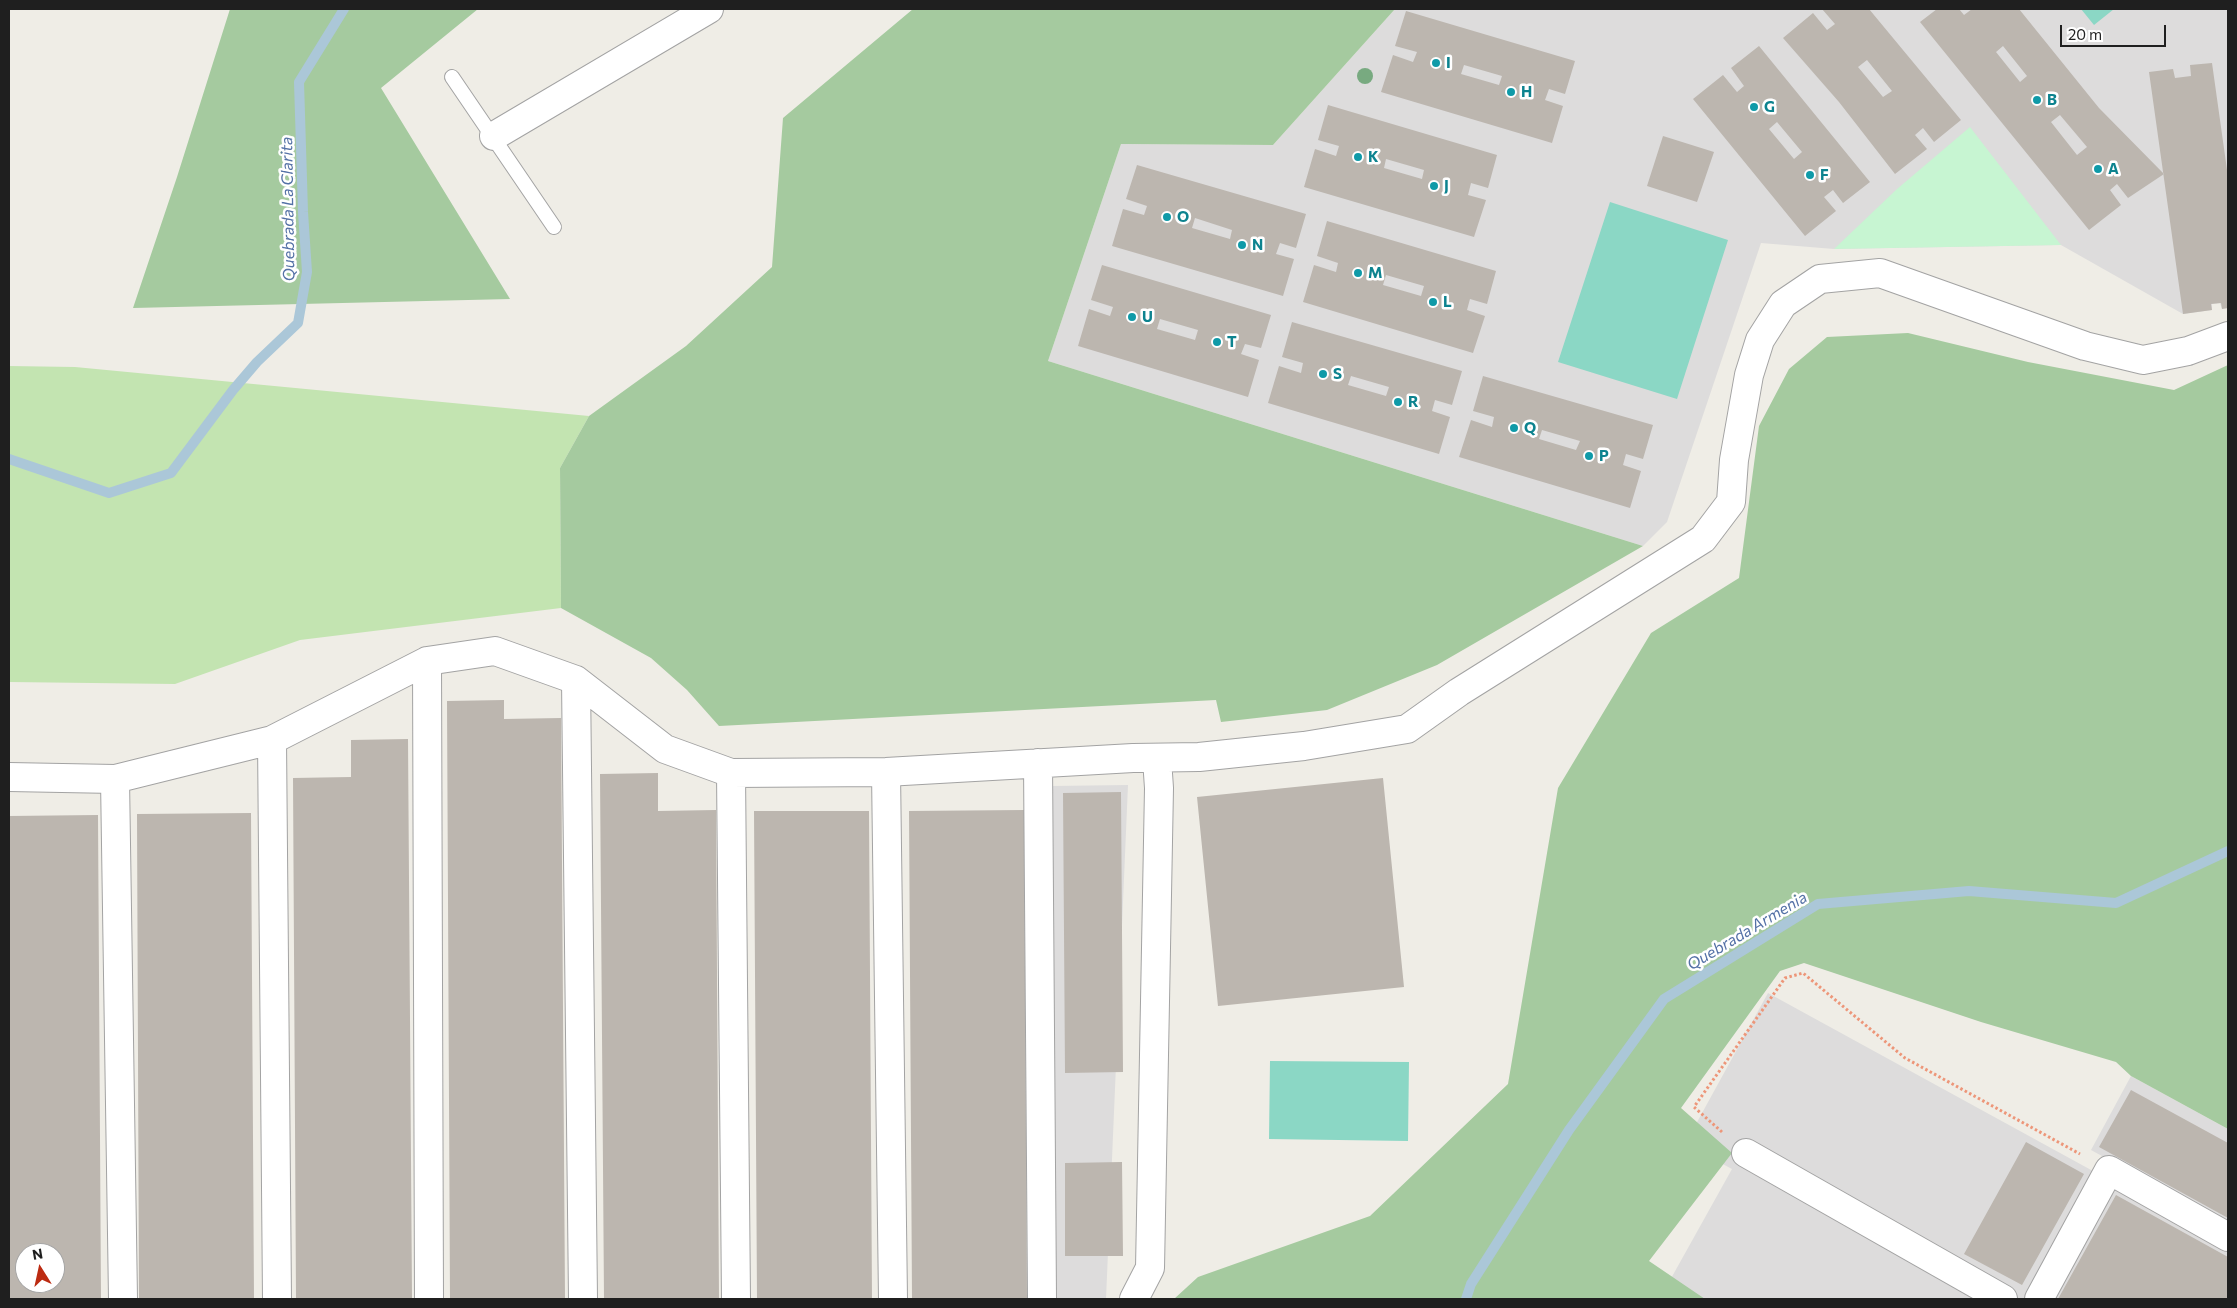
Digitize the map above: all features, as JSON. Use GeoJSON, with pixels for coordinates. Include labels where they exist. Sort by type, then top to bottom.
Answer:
{"type":"FeatureCollection","features":[{"type":"Feature","properties":{"kind":"street"},"geometry":{"type":"LineString","coordinates":[[494,136],[709,9]]}},
{"type":"Feature","properties":{"kind":"street"},"geometry":{"type":"LineString","coordinates":[[9,777],[115,779],[272,740],[427,661],[495,651],[576,680],[665,749],[730,773],[886,772],[1157,758],[1304,746],[1407,729],[1468,687],[1703,540],[1731,502],[1734,460],[1747,385],[1760,340],[1783,304],[1820,279],[1880,273],[2085,346],[2143,360],[2188,351],[2228,336]]}},
{"type":"Feature","properties":{"kind":"street"},"geometry":{"type":"LineString","coordinates":[[427,661],[430,1299]]}},
{"type":"Feature","properties":{"kind":"street"},"geometry":{"type":"LineString","coordinates":[[576,680],[583,1299]]}},
{"type":"Feature","properties":{"kind":"street"},"geometry":{"type":"LineString","coordinates":[[272,740],[278,1299]]}},
{"type":"Feature","properties":{"kind":"street"},"geometry":{"type":"LineString","coordinates":[[1134,1299],[1150,1268],[1159,788],[1157,758]]}},
{"type":"Feature","properties":{"kind":"street"},"geometry":{"type":"LineString","coordinates":[[1038,763],[1042,1299]]}},
{"type":"Feature","properties":{"kind":"street"},"geometry":{"type":"LineString","coordinates":[[886,772],[893,1299]]}},
{"type":"Feature","properties":{"kind":"street"},"geometry":{"type":"LineString","coordinates":[[730,773],[736,1299]]}},
{"type":"Feature","properties":{"kind":"street"},"geometry":{"type":"LineString","coordinates":[[115,779],[123,1299]]}},
{"type":"Feature","properties":{"kind":"street"},"geometry":{"type":"LineString","coordinates":[[1746,1153],[2002,1299]]}},
{"type":"Feature","properties":{"kind":"street"},"geometry":{"type":"LineString","coordinates":[[2039,1299],[2109,1170],[2228,1237]]}},
{"type":"Feature","properties":{"kind":"lane"},"geometry":{"type":"LineString","coordinates":[[452,77],[494,136],[554,227]]}},
{"type":"Feature","properties":{"kind":"path"},"geometry":{"type":"LineString","coordinates":[[1746,1153],[1694,1107],[1785,978],[1803,973],[1905,1058],[2109,1170]]}},
{"type":"Feature","properties":{"kind":"shaded area"},"geometry":{"type":"Polygon","coordinates":[[[1395,9],[2228,9],[2228,308],[2222,309],[2220,303],[2212,304],[2212,310],[2183,314],[2061,245],[1834,249],[1761,243],[1667,522],[1643,546],[1048,361],[1121,144],[1273,145],[1395,9]]]}},
{"type":"Feature","properties":{"kind":"shaded area"},"geometry":{"type":"Polygon","coordinates":[[[1128,785],[1106,1299],[1055,1299],[1052,786],[1128,785]]]}},
{"type":"Feature","properties":{"kind":"shaded area"},"geometry":{"type":"Polygon","coordinates":[[[1768,993],[2228,1245],[2228,1299],[1700,1299],[1669,1282],[1732,1169],[1685,1144],[1768,993]]]}},
{"type":"Feature","properties":{"kind":"shaded area"},"geometry":{"type":"Polygon","coordinates":[[[2131,1076],[2228,1129],[2228,1225],[2091,1150],[2131,1076]]]}},
{"type":"Feature","properties":{"kind":"green space"},"geometry":{"type":"Polygon","coordinates":[[[230,9],[478,9],[381,88],[510,299],[133,308],[230,9]]]}},
{"type":"Feature","properties":{"kind":"green space"},"geometry":{"type":"Polygon","coordinates":[[[913,9],[1395,9],[1273,145],[1121,144],[1048,361],[1643,546],[1437,665],[1327,710],[1221,722],[1216,700],[719,726],[687,690],[651,658],[561,608],[560,468],[589,416],[686,346],[772,267],[783,118],[913,9]]]}},
{"type":"Feature","properties":{"kind":"green space"},"geometry":{"type":"Polygon","coordinates":[[[2081,9],[2114,9],[2094,25],[2081,9]]]}},
{"type":"Feature","properties":{"kind":"green space"},"geometry":{"type":"Polygon","coordinates":[[[1970,127],[2061,245],[1834,249],[1897,189],[1970,127]]]}},
{"type":"Feature","properties":{"kind":"green space"},"geometry":{"type":"Polygon","coordinates":[[[1610,202],[1728,240],[1677,399],[1558,362],[1610,202]]]}},
{"type":"Feature","properties":{"kind":"green space"},"geometry":{"type":"Polygon","coordinates":[[[1908,333],[2028,362],[2174,390],[2228,365],[2228,1129],[2131,1076],[2116,1062],[1981,1022],[1804,963],[1780,971],[1681,1108],[1732,1153],[1649,1261],[1705,1299],[1174,1299],[1198,1277],[1370,1216],[1508,1084],[1558,788],[1651,633],[1739,578],[1759,426],[1789,369],[1827,337],[1908,333]]]}},
{"type":"Feature","properties":{"kind":"green space"},"geometry":{"type":"Polygon","coordinates":[[[9,366],[75,367],[589,416],[560,468],[561,608],[300,640],[175,684],[9,682],[9,366]]]}},
{"type":"Feature","properties":{"kind":"green space"},"geometry":{"type":"Polygon","coordinates":[[[1270,1061],[1409,1062],[1408,1141],[1269,1139],[1270,1061]]]}},
{"type":"Feature","properties":{"kind":"building"},"geometry":{"type":"Polygon","coordinates":[[[1822,9],[1869,9],[1961,120],[1934,142],[1923,128],[1915,135],[1927,149],[1895,174],[1839,102],[1783,38],[1813,13],[1827,30],[1835,24],[1822,9]],[[1867,60],[1858,67],[1883,97],[1892,91],[1867,60]]]}},
{"type":"Feature","properties":{"kind":"building"},"geometry":{"type":"Polygon","coordinates":[[[1937,9],[1959,9],[1964,15],[1972,9],[2019,9],[2099,108],[2164,174],[2128,198],[2117,184],[2110,190],[2121,205],[2089,230],[1920,22],[1937,9]],[[2003,46],[1996,52],[2020,82],[2027,76],[2003,46]],[[2060,115],[2051,122],[2077,155],[2087,147],[2060,115]]]}},
{"type":"Feature","properties":{"kind":"building"},"geometry":{"type":"Polygon","coordinates":[[[1406,11],[1575,61],[1565,94],[1549,89],[1545,100],[1563,106],[1552,143],[1381,92],[1393,55],[1413,62],[1417,52],[1395,46],[1406,11]],[[1464,65],[1461,74],[1499,85],[1502,76],[1464,65]]]}},
{"type":"Feature","properties":{"kind":"building"},"geometry":{"type":"Polygon","coordinates":[[[1759,46],[1870,182],[1843,203],[1833,190],[1824,197],[1836,211],[1805,236],[1693,99],[1723,75],[1737,92],[1744,86],[1731,68],[1759,46]],[[1777,122],[1769,129],[1794,159],[1802,152],[1777,122]]]}},
{"type":"Feature","properties":{"kind":"building"},"geometry":{"type":"Polygon","coordinates":[[[2212,63],[2228,177],[2228,308],[2222,309],[2221,303],[2211,304],[2212,310],[2183,314],[2149,72],[2173,69],[2175,78],[2191,76],[2190,65],[2212,63]]]}},
{"type":"Feature","properties":{"kind":"building"},"geometry":{"type":"Polygon","coordinates":[[[1328,105],[1497,155],[1488,188],[1471,183],[1468,195],[1486,200],[1474,237],[1304,187],[1315,149],[1336,156],[1339,146],[1318,140],[1328,105]],[[1386,159],[1384,168],[1422,179],[1424,170],[1386,159]]]}},
{"type":"Feature","properties":{"kind":"building"},"geometry":{"type":"Polygon","coordinates":[[[1663,136],[1714,152],[1697,202],[1647,186],[1663,136]]]}},
{"type":"Feature","properties":{"kind":"building"},"geometry":{"type":"Polygon","coordinates":[[[1137,165],[1306,214],[1296,248],[1280,243],[1276,254],[1294,259],[1283,296],[1112,246],[1123,209],[1144,215],[1147,206],[1126,199],[1137,165]],[[1195,218],[1192,228],[1230,239],[1232,230],[1195,218]]]}},
{"type":"Feature","properties":{"kind":"building"},"geometry":{"type":"Polygon","coordinates":[[[1327,221],[1496,271],[1487,304],[1470,299],[1467,310],[1485,316],[1473,353],[1303,302],[1314,265],[1336,272],[1338,263],[1317,256],[1327,221]],[[1386,275],[1383,285],[1421,296],[1424,286],[1386,275]]]}},
{"type":"Feature","properties":{"kind":"building"},"geometry":{"type":"Polygon","coordinates":[[[1102,265],[1271,315],[1261,348],[1245,344],[1241,354],[1259,360],[1248,397],[1078,346],[1089,309],[1110,316],[1113,307],[1091,300],[1102,265]],[[1160,319],[1157,329],[1195,340],[1198,330],[1160,319]]]}},
{"type":"Feature","properties":{"kind":"building"},"geometry":{"type":"Polygon","coordinates":[[[1292,322],[1462,371],[1452,405],[1435,400],[1432,411],[1450,417],[1439,454],[1268,403],[1279,366],[1301,373],[1303,363],[1282,357],[1292,322]],[[1351,376],[1348,385],[1386,396],[1389,387],[1351,376]]]}},
{"type":"Feature","properties":{"kind":"building"},"geometry":{"type":"Polygon","coordinates":[[[1483,376],[1653,425],[1643,459],[1626,454],[1623,465],[1641,471],[1630,508],[1459,457],[1471,420],[1492,427],[1494,417],[1473,411],[1483,376]],[[1542,430],[1539,439],[1576,450],[1580,441],[1542,430]]]}},
{"type":"Feature","properties":{"kind":"building"},"geometry":{"type":"Polygon","coordinates":[[[504,700],[504,719],[561,718],[565,1299],[450,1299],[447,701],[504,700]]]}},
{"type":"Feature","properties":{"kind":"building"},"geometry":{"type":"Polygon","coordinates":[[[408,739],[412,1299],[296,1299],[293,778],[351,777],[351,740],[408,739]]]}},
{"type":"Feature","properties":{"kind":"building"},"geometry":{"type":"Polygon","coordinates":[[[658,773],[658,811],[716,810],[719,1299],[604,1299],[600,774],[658,773]]]}},
{"type":"Feature","properties":{"kind":"building"},"geometry":{"type":"Polygon","coordinates":[[[1383,778],[1404,987],[1218,1006],[1197,797],[1383,778]]]}},
{"type":"Feature","properties":{"kind":"building"},"geometry":{"type":"Polygon","coordinates":[[[1121,792],[1123,1072],[1065,1073],[1063,793],[1121,792]]]}},
{"type":"Feature","properties":{"kind":"building"},"geometry":{"type":"Polygon","coordinates":[[[1024,810],[1027,1299],[912,1299],[909,811],[1024,810]]]}},
{"type":"Feature","properties":{"kind":"building"},"geometry":{"type":"Polygon","coordinates":[[[754,811],[869,811],[872,1299],[757,1299],[754,811]]]}},
{"type":"Feature","properties":{"kind":"building"},"geometry":{"type":"Polygon","coordinates":[[[251,813],[254,1299],[139,1299],[137,814],[251,813]]]}},
{"type":"Feature","properties":{"kind":"building"},"geometry":{"type":"Polygon","coordinates":[[[98,815],[101,1299],[9,1299],[9,816],[98,815]]]}},
{"type":"Feature","properties":{"kind":"building"},"geometry":{"type":"Polygon","coordinates":[[[2131,1090],[2228,1143],[2228,1218],[2099,1147],[2131,1090]]]}},
{"type":"Feature","properties":{"kind":"building"},"geometry":{"type":"Polygon","coordinates":[[[2026,1142],[2084,1174],[2022,1285],[1964,1254],[2026,1142]]]}},
{"type":"Feature","properties":{"kind":"building"},"geometry":{"type":"Polygon","coordinates":[[[1122,1162],[1123,1256],[1065,1256],[1065,1163],[1122,1162]]]}},
{"type":"Feature","properties":{"kind":"building"},"geometry":{"type":"Polygon","coordinates":[[[2116,1195],[2228,1257],[2228,1299],[2058,1299],[2116,1195]]]}},
{"type":"Feature","properties":{"kind":"waterway","name":"Quebrada La Clarita"},"geometry":{"type":"LineString","coordinates":[[9,459],[109,493],[171,473],[233,390],[257,362],[298,323],[307,272],[299,82],[344,9]]}},
{"type":"Feature","properties":{"kind":"waterway","name":"Quebrada Armenia"},"geometry":{"type":"LineString","coordinates":[[1466,1299],[1471,1284],[1569,1130],[1664,999],[1818,904],[1969,891],[2116,903],[2228,851]]}},
{"type":"Feature","properties":{"kind":"place","name":"I"},"geometry":{"type":"Point","coordinates":[1436,63]}},
{"type":"Feature","properties":{"kind":"place","name":"H"},"geometry":{"type":"Point","coordinates":[1511,92]}},
{"type":"Feature","properties":{"kind":"place","name":"B"},"geometry":{"type":"Point","coordinates":[2037,100]}},
{"type":"Feature","properties":{"kind":"place","name":"G"},"geometry":{"type":"Point","coordinates":[1754,107]}},
{"type":"Feature","properties":{"kind":"place","name":"K"},"geometry":{"type":"Point","coordinates":[1358,157]}},
{"type":"Feature","properties":{"kind":"place","name":"A"},"geometry":{"type":"Point","coordinates":[2098,169]}},
{"type":"Feature","properties":{"kind":"place","name":"F"},"geometry":{"type":"Point","coordinates":[1810,175]}},
{"type":"Feature","properties":{"kind":"place","name":"J"},"geometry":{"type":"Point","coordinates":[1434,186]}},
{"type":"Feature","properties":{"kind":"place","name":"O"},"geometry":{"type":"Point","coordinates":[1167,217]}},
{"type":"Feature","properties":{"kind":"place","name":"N"},"geometry":{"type":"Point","coordinates":[1242,245]}},
{"type":"Feature","properties":{"kind":"place","name":"M"},"geometry":{"type":"Point","coordinates":[1358,273]}},
{"type":"Feature","properties":{"kind":"place","name":"L"},"geometry":{"type":"Point","coordinates":[1433,302]}},
{"type":"Feature","properties":{"kind":"place","name":"U"},"geometry":{"type":"Point","coordinates":[1132,317]}},
{"type":"Feature","properties":{"kind":"place","name":"T"},"geometry":{"type":"Point","coordinates":[1217,342]}},
{"type":"Feature","properties":{"kind":"place","name":"S"},"geometry":{"type":"Point","coordinates":[1323,374]}},
{"type":"Feature","properties":{"kind":"place","name":"R"},"geometry":{"type":"Point","coordinates":[1398,402]}},
{"type":"Feature","properties":{"kind":"place","name":"Q"},"geometry":{"type":"Point","coordinates":[1514,428]}},
{"type":"Feature","properties":{"kind":"place","name":"P"},"geometry":{"type":"Point","coordinates":[1589,456]}}]}
